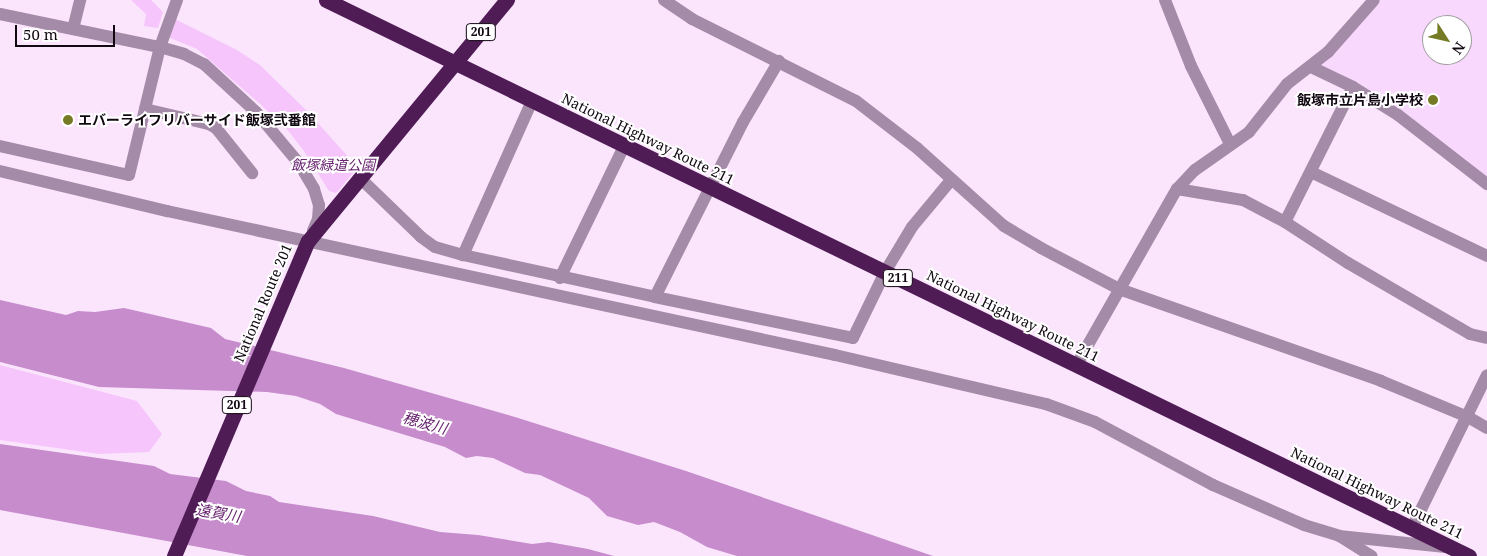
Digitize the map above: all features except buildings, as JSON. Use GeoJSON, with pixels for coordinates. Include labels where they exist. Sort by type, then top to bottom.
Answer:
{"type":"FeatureCollection","features":[{"type":"Feature","properties":{"kind":"highway","name":"National Highway Route 211"},"geometry":{"type":"LineString","coordinates":[[326,0],[1469,556]]}},
{"type":"Feature","properties":{"kind":"highway","name":"National Route 201"},"geometry":{"type":"LineString","coordinates":[[174,556],[305,248],[360,178],[507,0]]}},
{"type":"Feature","properties":{"kind":"street"},"geometry":{"type":"LineString","coordinates":[[73,29],[80,0]]}},
{"type":"Feature","properties":{"kind":"street"},"geometry":{"type":"LineString","coordinates":[[0,146],[129,175],[160,48],[177,0]]}},
{"type":"Feature","properties":{"kind":"street"},"geometry":{"type":"LineString","coordinates":[[664,0],[692,19],[856,101],[917,148],[1004,226],[1041,248],[1119,289],[1381,381],[1468,417],[1487,428]]}},
{"type":"Feature","properties":{"kind":"street"},"geometry":{"type":"LineString","coordinates":[[1165,0],[1191,66],[1230,144]]}},
{"type":"Feature","properties":{"kind":"street"},"geometry":{"type":"LineString","coordinates":[[1076,364],[1177,189],[1195,170],[1249,132],[1287,84],[1312,67],[1328,52],[1374,0]]}},
{"type":"Feature","properties":{"kind":"street"},"geometry":{"type":"LineString","coordinates":[[0,14],[160,48],[184,54],[204,64],[256,112],[298,162],[314,189],[319,205],[318,218],[305,248]]}},
{"type":"Feature","properties":{"kind":"street"},"geometry":{"type":"LineString","coordinates":[[654,297],[743,122],[779,61]]}},
{"type":"Feature","properties":{"kind":"street"},"geometry":{"type":"LineString","coordinates":[[1312,67],[1353,87],[1398,115],[1487,184]]}},
{"type":"Feature","properties":{"kind":"street"},"geometry":{"type":"LineString","coordinates":[[1285,222],[1353,87]]}},
{"type":"Feature","properties":{"kind":"street"},"geometry":{"type":"LineString","coordinates":[[463,254],[532,101]]}},
{"type":"Feature","properties":{"kind":"street"},"geometry":{"type":"LineString","coordinates":[[145,109],[209,124],[216,128],[252,173]]}},
{"type":"Feature","properties":{"kind":"street"},"geometry":{"type":"LineString","coordinates":[[560,278],[624,146]]}},
{"type":"Feature","properties":{"kind":"street"},"geometry":{"type":"LineString","coordinates":[[0,171],[168,211],[305,248],[545,294],[835,355],[1046,404],[1095,422],[1213,485],[1304,526],[1338,536],[1452,547]]}},
{"type":"Feature","properties":{"kind":"street"},"geometry":{"type":"LineString","coordinates":[[1311,172],[1487,256]]}},
{"type":"Feature","properties":{"kind":"street"},"geometry":{"type":"LineString","coordinates":[[360,178],[421,237],[435,247],[560,278],[853,338],[885,272],[912,227],[951,180]]}},
{"type":"Feature","properties":{"kind":"street"},"geometry":{"type":"LineString","coordinates":[[1177,189],[1244,200],[1285,222],[1348,263],[1462,329],[1487,338]]}},
{"type":"Feature","properties":{"kind":"street"},"geometry":{"type":"LineString","coordinates":[[1412,528],[1487,375]]}},
{"type":"Feature","properties":{"kind":"street"},"geometry":{"type":"LineString","coordinates":[[1338,536],[1371,556]]}},
{"type":"Feature","properties":{"kind":"shaded area","name":"飯塚市立片島小学校"},"geometry":{"type":"Polygon","coordinates":[[[1381,0],[1487,0],[1487,179],[1321,66],[1381,0]]]}},
{"type":"Feature","properties":{"kind":"green space"},"geometry":{"type":"Polygon","coordinates":[[[131,0],[151,0],[163,12],[158,28],[144,26],[146,14],[131,0]]]}},
{"type":"Feature","properties":{"kind":"green space","name":"飯塚緑道公園"},"geometry":{"type":"Polygon","coordinates":[[[175,19],[237,50],[260,65],[307,111],[351,160],[356,169],[336,193],[329,191],[304,151],[286,128],[197,49],[168,37],[175,19]]]}},
{"type":"Feature","properties":{"kind":"green space"},"geometry":{"type":"Polygon","coordinates":[[[0,365],[137,401],[162,434],[149,452],[99,454],[0,440],[0,365]]]}},
{"type":"Feature","properties":{"kind":"water","name":"穂波川"},"geometry":{"type":"Polygon","coordinates":[[[0,300],[66,315],[78,311],[95,312],[124,308],[211,328],[225,339],[344,368],[515,417],[686,471],[933,556],[737,556],[707,547],[680,532],[654,522],[638,525],[607,516],[589,498],[540,475],[525,473],[493,458],[477,456],[466,458],[445,447],[336,414],[320,404],[296,396],[267,392],[99,387],[0,362],[0,300]]]}},
{"type":"Feature","properties":{"kind":"water","name":"遠賀川"},"geometry":{"type":"Polygon","coordinates":[[[0,444],[154,466],[170,474],[226,481],[246,491],[270,496],[279,502],[373,516],[440,532],[478,535],[532,544],[549,542],[614,556],[247,556],[0,510],[0,444]]]}},
{"type":"Feature","properties":{"kind":"place","name":"飯塚市立片島小学校"},"geometry":{"type":"Point","coordinates":[1433,100]}},
{"type":"Feature","properties":{"kind":"place","name":"エバーライフリバーサイド飯塚弐番館"},"geometry":{"type":"Point","coordinates":[68,120]}}]}
